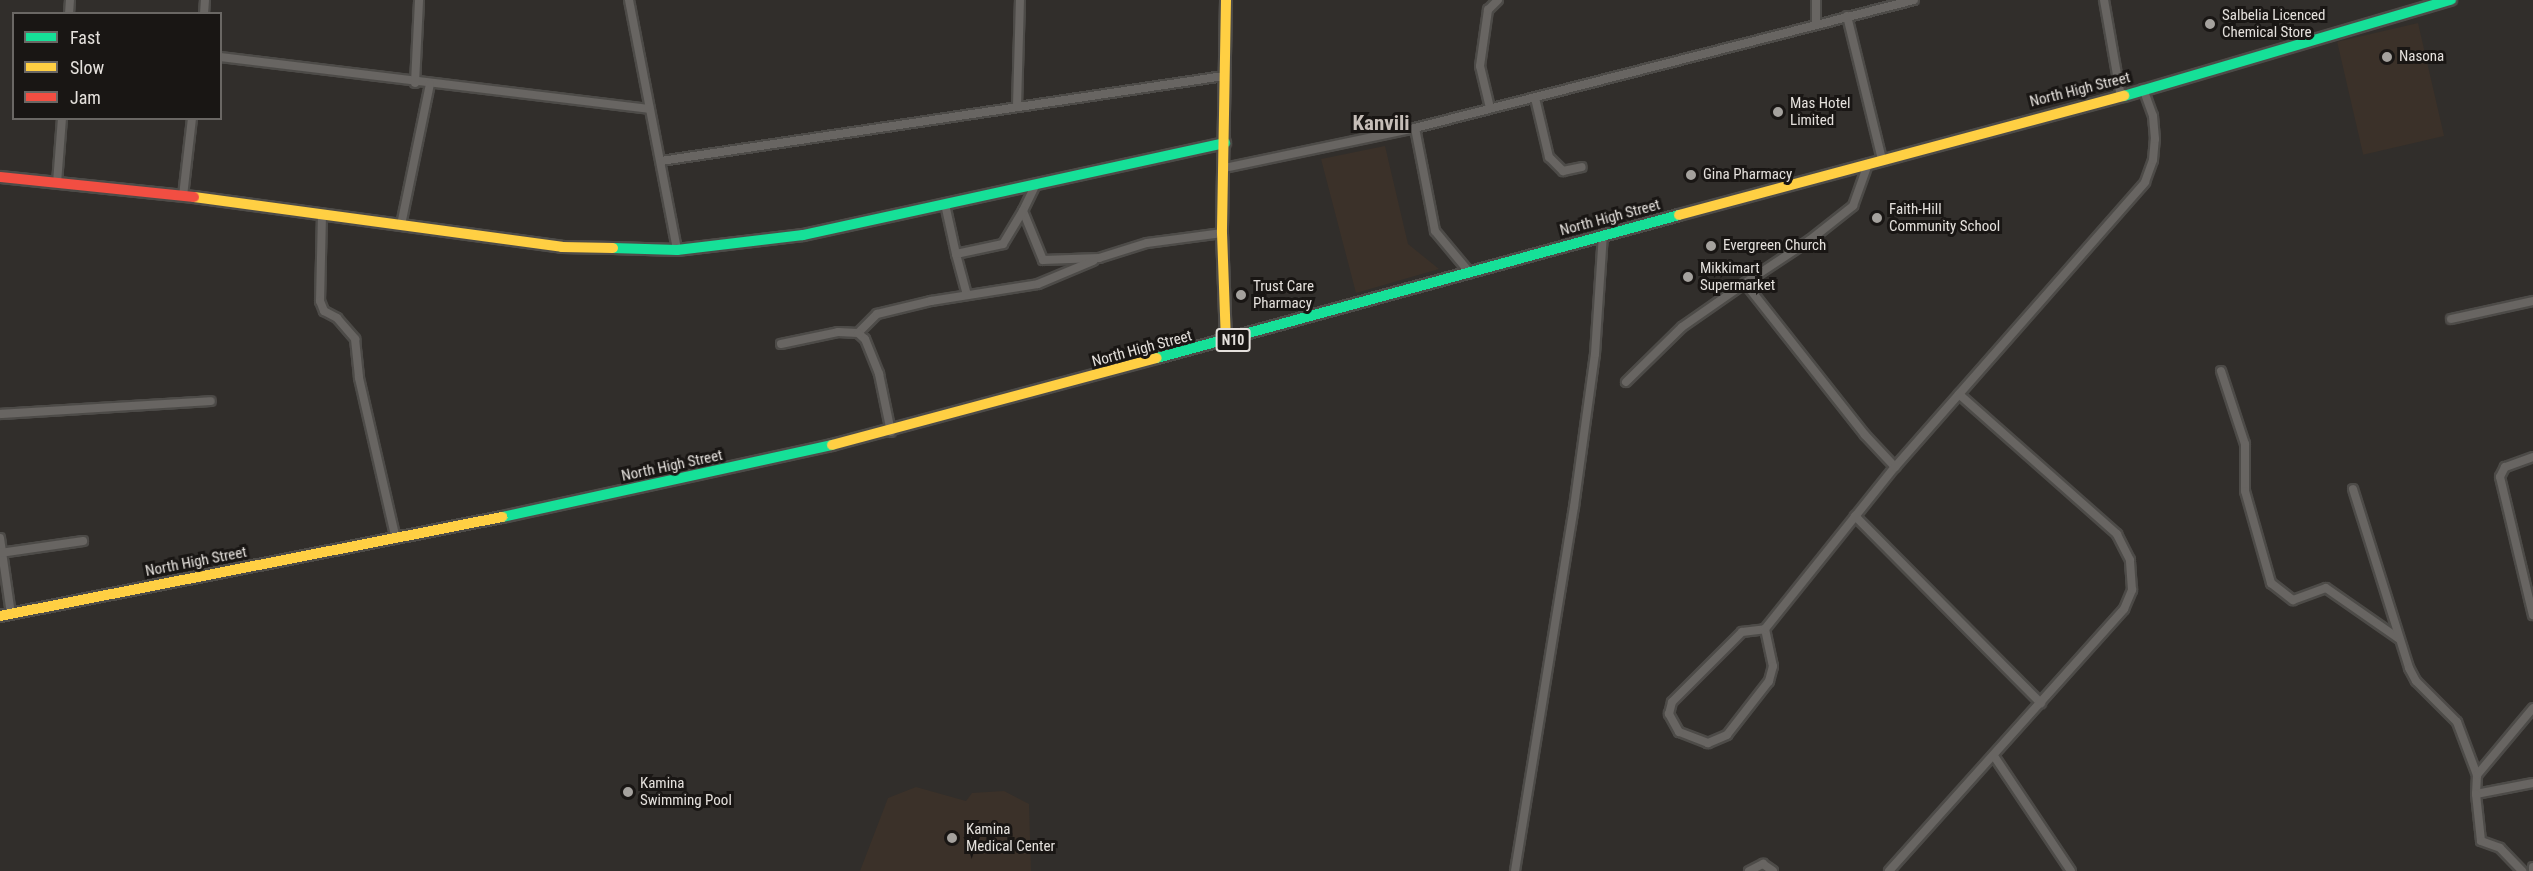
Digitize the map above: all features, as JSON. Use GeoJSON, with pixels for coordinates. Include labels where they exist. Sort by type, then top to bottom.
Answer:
{"type":"FeatureCollection","features":[{"type":"Feature","properties":{"kind":"main road"},"geometry":{"type":"LineString","coordinates":[[1226,0],[1222,233],[1226,341]]}},
{"type":"Feature","properties":{"kind":"main road","name":"North High Street"},"geometry":{"type":"LineString","coordinates":[[6,615],[396,539],[891,432],[1882,159],[2121,97],[2451,0]]}},
{"type":"Feature","properties":{"kind":"main road"},"geometry":{"type":"LineString","coordinates":[[0,177],[183,196],[562,247],[677,250],[802,235],[1225,143]]}},
{"type":"Feature","properties":{"kind":"street"},"geometry":{"type":"LineString","coordinates":[[415,82],[419,0]]}},
{"type":"Feature","properties":{"kind":"street"},"geometry":{"type":"LineString","coordinates":[[629,0],[677,250]]}},
{"type":"Feature","properties":{"kind":"street"},"geometry":{"type":"LineString","coordinates":[[1017,106],[1020,0]]}},
{"type":"Feature","properties":{"kind":"street"},"geometry":{"type":"LineString","coordinates":[[1490,108],[1480,66],[1488,10],[1498,0]]}},
{"type":"Feature","properties":{"kind":"street"},"geometry":{"type":"LineString","coordinates":[[1816,0],[1816,25]]}},
{"type":"Feature","properties":{"kind":"street"},"geometry":{"type":"LineString","coordinates":[[1224,168],[1414,128],[1914,0]]}},
{"type":"Feature","properties":{"kind":"street"},"geometry":{"type":"LineString","coordinates":[[2104,0],[2121,97]]}},
{"type":"Feature","properties":{"kind":"street"},"geometry":{"type":"LineString","coordinates":[[1847,16],[1882,159]]}},
{"type":"Feature","properties":{"kind":"street"},"geometry":{"type":"LineString","coordinates":[[222,57],[649,109]]}},
{"type":"Feature","properties":{"kind":"street"},"geometry":{"type":"LineString","coordinates":[[661,161],[1224,76]]}},
{"type":"Feature","properties":{"kind":"street"},"geometry":{"type":"LineString","coordinates":[[401,225],[430,84]]}},
{"type":"Feature","properties":{"kind":"street"},"geometry":{"type":"LineString","coordinates":[[1765,629],[1772,656],[1769,681],[1726,735],[1708,743],[1679,732],[1669,714],[1672,702],[1743,632],[1765,629],[1895,467],[2145,182],[2154,160],[2155,139],[2153,116],[2143,89]]}},
{"type":"Feature","properties":{"kind":"street"},"geometry":{"type":"LineString","coordinates":[[1535,98],[1549,158],[1563,171],[1582,167]]}},
{"type":"Feature","properties":{"kind":"street"},"geometry":{"type":"LineString","coordinates":[[57,183],[62,120]]}},
{"type":"Feature","properties":{"kind":"street"},"geometry":{"type":"LineString","coordinates":[[183,196],[192,120]]}},
{"type":"Feature","properties":{"kind":"street"},"geometry":{"type":"LineString","coordinates":[[1414,128],[1435,231],[1470,273]]}},
{"type":"Feature","properties":{"kind":"street"},"geometry":{"type":"LineString","coordinates":[[1626,382],[1682,327],[1810,240],[1853,206],[1868,164]]}},
{"type":"Feature","properties":{"kind":"street"},"geometry":{"type":"LineString","coordinates":[[956,254],[1003,244],[1035,186]]}},
{"type":"Feature","properties":{"kind":"street"},"geometry":{"type":"LineString","coordinates":[[945,204],[967,296]]}},
{"type":"Feature","properties":{"kind":"street"},"geometry":{"type":"LineString","coordinates":[[1023,211],[1043,260],[1100,258]]}},
{"type":"Feature","properties":{"kind":"street"},"geometry":{"type":"LineString","coordinates":[[322,214],[320,301],[324,311],[337,318],[355,339],[359,378],[396,539]]}},
{"type":"Feature","properties":{"kind":"street"},"geometry":{"type":"LineString","coordinates":[[858,333],[877,314],[1038,284],[1100,258],[1148,243],[1222,233]]}},
{"type":"Feature","properties":{"kind":"street"},"geometry":{"type":"LineString","coordinates":[[1515,871],[1576,495],[1595,354],[1604,235]]}},
{"type":"Feature","properties":{"kind":"street"},"geometry":{"type":"LineString","coordinates":[[1744,283],[1865,435],[1895,467]]}},
{"type":"Feature","properties":{"kind":"street"},"geometry":{"type":"LineString","coordinates":[[2451,319],[2533,301]]}},
{"type":"Feature","properties":{"kind":"street"},"geometry":{"type":"LineString","coordinates":[[781,344],[838,332],[858,333],[865,339],[879,374],[891,432]]}},
{"type":"Feature","properties":{"kind":"street"},"geometry":{"type":"LineString","coordinates":[[2221,370],[2245,444],[2245,491],[2271,583],[2293,600],[2326,588],[2399,638]]}},
{"type":"Feature","properties":{"kind":"street"},"geometry":{"type":"LineString","coordinates":[[1888,871],[2124,609],[2132,590],[2130,560],[2117,534],[1959,394]]}},
{"type":"Feature","properties":{"kind":"street"},"geometry":{"type":"LineString","coordinates":[[0,414],[211,401]]}},
{"type":"Feature","properties":{"kind":"street"},"geometry":{"type":"LineString","coordinates":[[2533,457],[2505,466],[2500,477],[2533,615]]}},
{"type":"Feature","properties":{"kind":"street"},"geometry":{"type":"LineString","coordinates":[[2352,489],[2399,638],[2416,681],[2457,722],[2477,775],[2476,794],[2481,841],[2500,848],[2522,871]]}},
{"type":"Feature","properties":{"kind":"street"},"geometry":{"type":"LineString","coordinates":[[1855,516],[2041,703]]}},
{"type":"Feature","properties":{"kind":"street"},"geometry":{"type":"LineString","coordinates":[[0,538],[6,615]]}},
{"type":"Feature","properties":{"kind":"street"},"geometry":{"type":"LineString","coordinates":[[1,553],[83,541]]}},
{"type":"Feature","properties":{"kind":"street"},"geometry":{"type":"LineString","coordinates":[[2477,775],[2533,708]]}},
{"type":"Feature","properties":{"kind":"street"},"geometry":{"type":"LineString","coordinates":[[1994,756],[2071,871]]}},
{"type":"Feature","properties":{"kind":"street"},"geometry":{"type":"LineString","coordinates":[[2476,794],[2533,783]]}},
{"type":"Feature","properties":{"kind":"street"},"geometry":{"type":"LineString","coordinates":[[1749,871],[1763,864],[1773,871]]}},
{"type":"Feature","properties":{"kind":"shaded area"},"geometry":{"type":"Polygon","coordinates":[[[2418,23],[2444,136],[2363,155],[2337,42],[2418,23]]]}},
{"type":"Feature","properties":{"kind":"shaded area"},"geometry":{"type":"Polygon","coordinates":[[[1385,146],[1408,244],[1439,269],[1356,293],[1321,159],[1385,146]]]}},
{"type":"Feature","properties":{"kind":"shaded area","name":"Kamina Medical Center"},"geometry":{"type":"Polygon","coordinates":[[[916,787],[966,801],[972,793],[1004,791],[1029,804],[1031,871],[860,871],[888,798],[916,787]]]}},
{"type":"Feature","properties":{"kind":"traffic: fast"},"geometry":{"type":"LineString","coordinates":[[2124,96],[2451,0]]}},
{"type":"Feature","properties":{"kind":"traffic: fast"},"geometry":{"type":"LineString","coordinates":[[613,248],[677,250],[803,235],[1225,143]]}},
{"type":"Feature","properties":{"kind":"traffic: fast"},"geometry":{"type":"LineString","coordinates":[[1157,358],[1679,215]]}},
{"type":"Feature","properties":{"kind":"traffic: fast"},"geometry":{"type":"LineString","coordinates":[[502,517],[832,445]]}},
{"type":"Feature","properties":{"kind":"traffic: slow"},"geometry":{"type":"LineString","coordinates":[[1226,0],[1222,233],[1226,341]]}},
{"type":"Feature","properties":{"kind":"traffic: slow"},"geometry":{"type":"LineString","coordinates":[[1679,215],[2124,96]]}},
{"type":"Feature","properties":{"kind":"traffic: slow"},"geometry":{"type":"LineString","coordinates":[[194,197],[562,247],[613,248]]}},
{"type":"Feature","properties":{"kind":"traffic: slow"},"geometry":{"type":"LineString","coordinates":[[832,445],[1157,358]]}},
{"type":"Feature","properties":{"kind":"traffic: slow"},"geometry":{"type":"LineString","coordinates":[[0,616],[502,517]]}},
{"type":"Feature","properties":{"kind":"traffic: jam"},"geometry":{"type":"LineString","coordinates":[[0,177],[194,197]]}},
{"type":"Feature","properties":{"kind":"place","name":"Salbelia Licenced Chemical Store"},"geometry":{"type":"Point","coordinates":[2210,24]}},
{"type":"Feature","properties":{"kind":"place","name":"Nasona"},"geometry":{"type":"Point","coordinates":[2387,57]}},
{"type":"Feature","properties":{"kind":"place","name":"Mas Hotel Limited"},"geometry":{"type":"Point","coordinates":[1778,112]}},
{"type":"Feature","properties":{"kind":"place","name":"Gina Pharmacy"},"geometry":{"type":"Point","coordinates":[1691,175]}},
{"type":"Feature","properties":{"kind":"place","name":"Faith-Hill Community School"},"geometry":{"type":"Point","coordinates":[1877,218]}},
{"type":"Feature","properties":{"kind":"place","name":"Evergreen Church"},"geometry":{"type":"Point","coordinates":[1711,246]}},
{"type":"Feature","properties":{"kind":"place","name":"Mikkimart Supermarket"},"geometry":{"type":"Point","coordinates":[1688,277]}},
{"type":"Feature","properties":{"kind":"place","name":"Trust Care Pharmacy"},"geometry":{"type":"Point","coordinates":[1241,295]}},
{"type":"Feature","properties":{"kind":"place","name":"Kamina Swimming Pool"},"geometry":{"type":"Point","coordinates":[628,792]}},
{"type":"Feature","properties":{"kind":"place","name":"Kamina Medical Center"},"geometry":{"type":"Point","coordinates":[952,838]}},
{"type":"Feature","properties":{"kind":"district","name":"Kanvili"},"geometry":{"type":"Point","coordinates":[1381,123]}}]}
